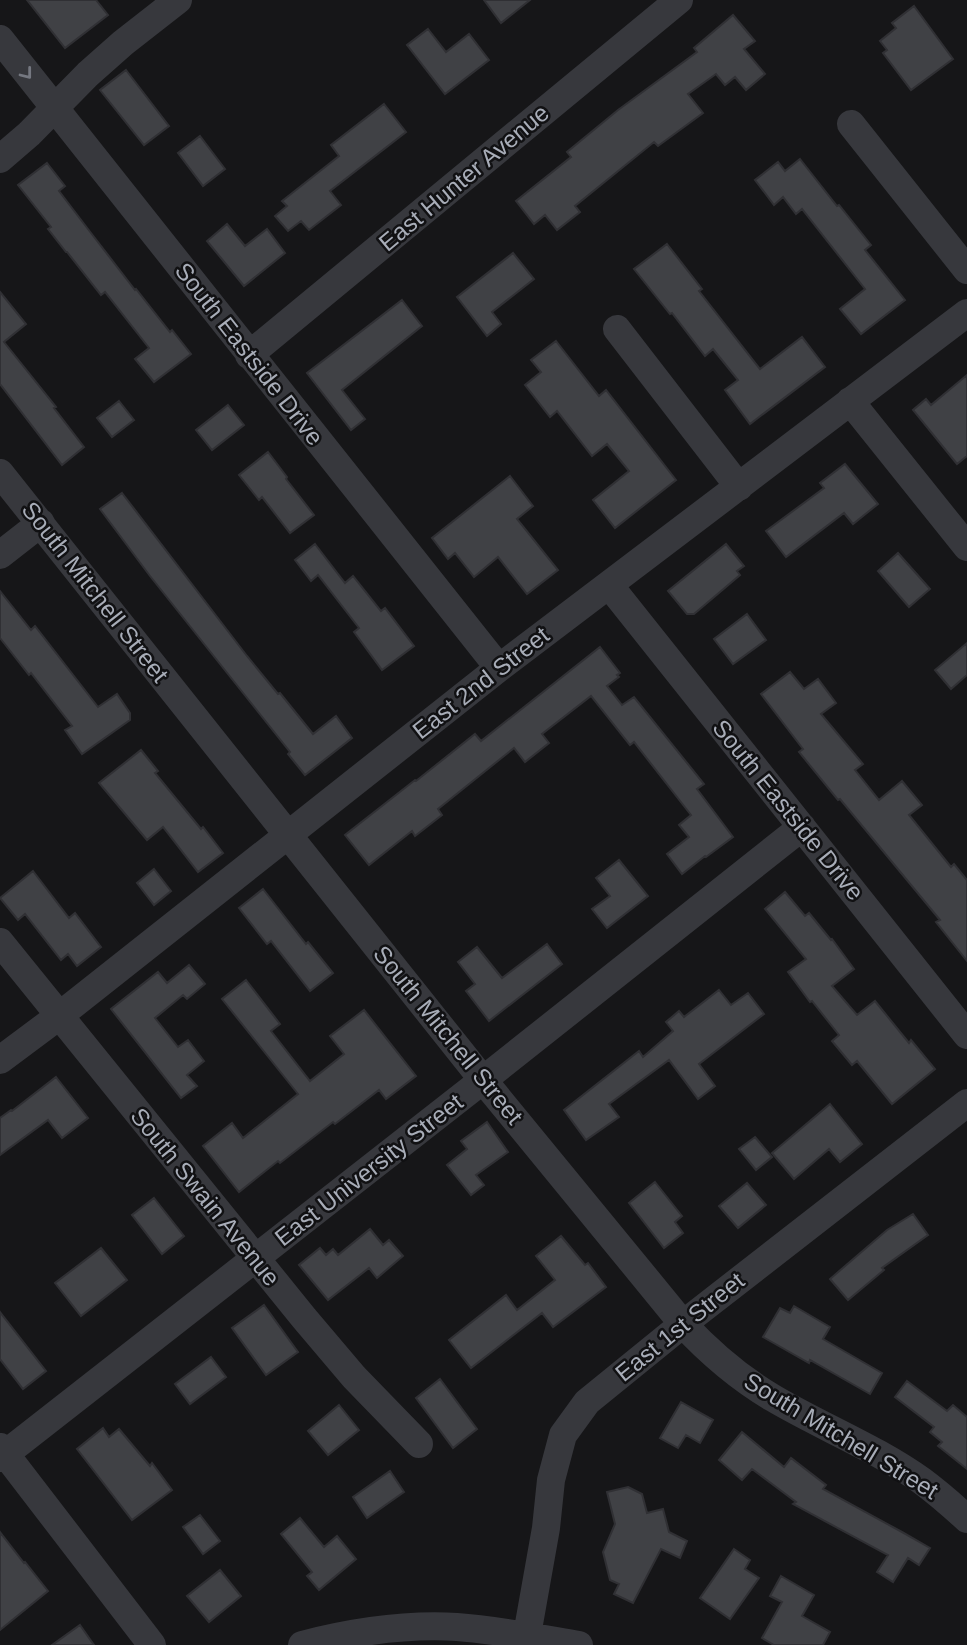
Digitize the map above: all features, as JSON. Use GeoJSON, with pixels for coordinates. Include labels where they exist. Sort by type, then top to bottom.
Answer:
{"type":"FeatureCollection","features":[{"type":"Feature","properties":{"kind":"street"},"geometry":{"type":"LineString","coordinates":[[0,159],[55,109],[88,74],[178,0]]}},
{"type":"Feature","properties":{"kind":"street","name":"East Hunter Avenue"},"geometry":{"type":"LineString","coordinates":[[249,355],[679,0]]}},
{"type":"Feature","properties":{"kind":"street","name":"South Eastside Drive"},"geometry":{"type":"LineString","coordinates":[[0,38],[499,668]]}},
{"type":"Feature","properties":{"kind":"street"},"geometry":{"type":"LineString","coordinates":[[851,124],[967,270]]}},
{"type":"Feature","properties":{"kind":"street","name":"East 2nd Street"},"geometry":{"type":"LineString","coordinates":[[0,1060],[499,668],[967,313]]}},
{"type":"Feature","properties":{"kind":"street"},"geometry":{"type":"LineString","coordinates":[[617,329],[739,487]]}},
{"type":"Feature","properties":{"kind":"street"},"geometry":{"type":"LineString","coordinates":[[850,401],[967,547]]}},
{"type":"Feature","properties":{"kind":"street","name":"South Mitchell Street"},"geometry":{"type":"LineString","coordinates":[[0,473],[483,1080],[704,1347],[774,1398],[922,1481],[967,1519]]}},
{"type":"Feature","properties":{"kind":"street"},"geometry":{"type":"LineString","coordinates":[[0,555],[40,523]]}},
{"type":"Feature","properties":{"kind":"street","name":"South Eastside Drive"},"geometry":{"type":"LineString","coordinates":[[609,585],[967,1035]]}},
{"type":"Feature","properties":{"kind":"street","name":"East University Street"},"geometry":{"type":"LineString","coordinates":[[2,1453],[255,1259],[802,827]]}},
{"type":"Feature","properties":{"kind":"street","name":"South Swain Avenue"},"geometry":{"type":"LineString","coordinates":[[0,942],[255,1259],[354,1377],[419,1444]]}},
{"type":"Feature","properties":{"kind":"street","name":"East 1st Street"},"geometry":{"type":"LineString","coordinates":[[527,1636],[546,1528],[551,1480],[563,1435],[587,1402],[967,1103]]}},
{"type":"Feature","properties":{"kind":"street"},"geometry":{"type":"LineString","coordinates":[[2,1453],[152,1645]]}},
{"type":"Feature","properties":{"kind":"street"},"geometry":{"type":"LineString","coordinates":[[302,1645],[352,1634],[405,1628],[455,1627],[579,1645]]}},
{"type":"Feature","properties":{"kind":"building"},"geometry":{"type":"Polygon","coordinates":[[[27,0],[96,0],[108,15],[65,48],[27,0]]]}},
{"type":"Feature","properties":{"kind":"building"},"geometry":{"type":"Polygon","coordinates":[[[484,0],[530,0],[501,23],[484,0]]]}},
{"type":"Feature","properties":{"kind":"building"},"geometry":{"type":"Polygon","coordinates":[[[914,6],[953,59],[911,90],[883,53],[887,50],[880,41],[896,28],[892,23],[914,6]]]}},
{"type":"Feature","properties":{"kind":"building"},"geometry":{"type":"Polygon","coordinates":[[[733,15],[755,41],[744,49],[765,74],[746,90],[735,77],[725,85],[716,74],[688,94],[703,113],[658,146],[654,142],[575,206],[580,212],[557,230],[545,215],[534,224],[516,201],[571,157],[567,152],[618,110],[697,52],[694,48],[733,15]]]}},
{"type":"Feature","properties":{"kind":"building"},"geometry":{"type":"Polygon","coordinates":[[[428,29],[446,52],[469,34],[489,60],[445,94],[407,45],[428,29]]]}},
{"type":"Feature","properties":{"kind":"building"},"geometry":{"type":"Polygon","coordinates":[[[126,70],[169,126],[144,145],[100,90],[126,70]]]}},
{"type":"Feature","properties":{"kind":"building"},"geometry":{"type":"Polygon","coordinates":[[[384,104],[406,132],[330,191],[341,205],[309,230],[301,221],[288,231],[275,216],[287,206],[282,201],[339,156],[331,145],[384,104]]]}},
{"type":"Feature","properties":{"kind":"building"},"geometry":{"type":"Polygon","coordinates":[[[200,136],[225,169],[203,186],[178,153],[200,136]]]}},
{"type":"Feature","properties":{"kind":"building"},"geometry":{"type":"Polygon","coordinates":[[[800,159],[871,245],[865,250],[905,300],[861,334],[840,309],[865,289],[802,209],[796,214],[783,197],[774,205],[755,180],[778,162],[785,171],[800,159]]]}},
{"type":"Feature","properties":{"kind":"building"},"geometry":{"type":"Polygon","coordinates":[[[47,163],[65,186],[59,191],[135,290],[191,354],[154,382],[135,359],[149,348],[105,292],[101,295],[66,252],[48,229],[51,227],[18,185],[47,163]]]}},
{"type":"Feature","properties":{"kind":"building"},"geometry":{"type":"Polygon","coordinates":[[[227,224],[245,246],[267,229],[285,253],[244,286],[207,241],[227,224]]]}},
{"type":"Feature","properties":{"kind":"building"},"geometry":{"type":"Polygon","coordinates":[[[667,244],[702,289],[699,291],[760,369],[802,337],[825,367],[750,424],[725,390],[738,380],[713,349],[705,356],[634,269],[667,244]]]}},
{"type":"Feature","properties":{"kind":"building"},"geometry":{"type":"Polygon","coordinates":[[[513,253],[534,279],[492,312],[501,324],[487,336],[457,297],[513,253]]]}},
{"type":"Feature","properties":{"kind":"building"},"geometry":{"type":"Polygon","coordinates":[[[0,292],[26,324],[4,342],[84,447],[62,465],[0,384],[0,292]]]}},
{"type":"Feature","properties":{"kind":"building"},"geometry":{"type":"Polygon","coordinates":[[[402,300],[422,326],[342,390],[365,419],[351,430],[307,373],[402,300]]]}},
{"type":"Feature","properties":{"kind":"building"},"geometry":{"type":"Polygon","coordinates":[[[556,341],[599,396],[606,390],[676,480],[615,528],[593,500],[629,471],[607,444],[592,456],[557,411],[550,417],[525,385],[541,372],[531,360],[556,341]]]}},
{"type":"Feature","properties":{"kind":"building"},"geometry":{"type":"Polygon","coordinates":[[[967,375],[967,456],[957,464],[913,410],[926,399],[931,405],[967,375]]]}},
{"type":"Feature","properties":{"kind":"building"},"geometry":{"type":"Polygon","coordinates":[[[119,401],[134,420],[112,437],[97,418],[119,401]]]}},
{"type":"Feature","properties":{"kind":"building"},"geometry":{"type":"Polygon","coordinates":[[[228,405],[244,425],[212,450],[196,430],[228,405]]]}},
{"type":"Feature","properties":{"kind":"building"},"geometry":{"type":"Polygon","coordinates":[[[268,452],[314,515],[290,533],[262,497],[259,500],[239,475],[268,452]]]}},
{"type":"Feature","properties":{"kind":"building"},"geometry":{"type":"Polygon","coordinates":[[[845,464],[878,504],[853,524],[844,513],[786,557],[766,531],[824,488],[820,483],[845,464]]]}},
{"type":"Feature","properties":{"kind":"building"},"geometry":{"type":"Polygon","coordinates":[[[510,476],[533,506],[517,519],[558,570],[527,594],[498,557],[474,577],[455,553],[448,559],[432,538],[510,476]]]}},
{"type":"Feature","properties":{"kind":"building"},"geometry":{"type":"Polygon","coordinates":[[[122,493],[247,656],[313,734],[336,716],[352,738],[305,775],[288,754],[290,752],[100,509],[122,493]]]}},
{"type":"Feature","properties":{"kind":"building"},"geometry":{"type":"Polygon","coordinates":[[[315,544],[345,583],[353,576],[381,611],[385,608],[414,646],[382,670],[354,632],[359,628],[318,575],[311,581],[295,560],[315,544]]]}},
{"type":"Feature","properties":{"kind":"building"},"geometry":{"type":"Polygon","coordinates":[[[726,544],[744,566],[737,571],[740,575],[694,614],[687,614],[668,591],[726,544]]]}},
{"type":"Feature","properties":{"kind":"building"},"geometry":{"type":"Polygon","coordinates":[[[898,553],[930,589],[909,607],[878,571],[898,553]]]}},
{"type":"Feature","properties":{"kind":"building"},"geometry":{"type":"Polygon","coordinates":[[[0,591],[31,630],[35,626],[98,707],[117,694],[130,713],[130,720],[82,754],[65,730],[72,726],[0,638],[0,591]]]}},
{"type":"Feature","properties":{"kind":"building"},"geometry":{"type":"Polygon","coordinates":[[[747,614],[766,640],[733,664],[714,639],[747,614]]]}},
{"type":"Feature","properties":{"kind":"building"},"geometry":{"type":"Polygon","coordinates":[[[967,643],[967,675],[951,689],[935,670],[967,643]]]}},
{"type":"Feature","properties":{"kind":"building"},"geometry":{"type":"Polygon","coordinates":[[[600,647],[620,673],[617,675],[619,677],[607,686],[622,705],[634,697],[704,784],[697,789],[733,837],[682,874],[667,854],[689,837],[679,825],[691,815],[634,742],[630,745],[591,696],[542,734],[549,743],[525,762],[514,748],[438,809],[442,815],[415,836],[412,831],[369,865],[345,835],[475,734],[481,741],[600,647]]]}},
{"type":"Feature","properties":{"kind":"building"},"geometry":{"type":"Polygon","coordinates":[[[790,672],[804,689],[818,679],[836,703],[821,714],[863,764],[855,770],[879,800],[902,781],[922,805],[909,815],[951,867],[954,864],[967,880],[967,961],[936,922],[940,920],[799,752],[803,749],[761,694],[790,672]]]}},
{"type":"Feature","properties":{"kind":"building"},"geometry":{"type":"Polygon","coordinates":[[[141,750],[158,771],[155,773],[223,853],[198,872],[163,827],[147,840],[99,783],[141,750]]]}},
{"type":"Feature","properties":{"kind":"building"},"geometry":{"type":"Polygon","coordinates":[[[619,860],[648,896],[607,928],[592,909],[610,896],[596,878],[619,860]]]}},
{"type":"Feature","properties":{"kind":"building"},"geometry":{"type":"Polygon","coordinates":[[[154,869],[171,891],[154,905],[137,883],[154,869]]]}},
{"type":"Feature","properties":{"kind":"building"},"geometry":{"type":"Polygon","coordinates":[[[33,871],[69,918],[75,913],[101,947],[77,966],[68,954],[61,960],[25,914],[18,920],[0,898],[33,871]]]}},
{"type":"Feature","properties":{"kind":"building"},"geometry":{"type":"Polygon","coordinates":[[[263,889],[306,944],[308,942],[333,973],[310,991],[271,941],[267,944],[239,908],[263,889]]]}},
{"type":"Feature","properties":{"kind":"building"},"geometry":{"type":"Polygon","coordinates":[[[785,892],[805,916],[809,913],[854,969],[832,986],[857,1015],[875,1001],[909,1043],[911,1040],[935,1069],[892,1104],[857,1061],[852,1065],[832,1041],[839,1035],[788,972],[806,959],[765,909],[785,892]]]}},
{"type":"Feature","properties":{"kind":"building"},"geometry":{"type":"Polygon","coordinates":[[[547,944],[562,964],[489,1021],[466,991],[475,984],[458,962],[477,947],[502,978],[547,944]]]}},
{"type":"Feature","properties":{"kind":"building"},"geometry":{"type":"Polygon","coordinates":[[[189,965],[205,984],[187,999],[183,995],[155,1018],[178,1047],[188,1040],[204,1061],[187,1075],[197,1086],[181,1098],[111,1009],[158,972],[167,983],[189,965]]]}},
{"type":"Feature","properties":{"kind":"building"},"geometry":{"type":"Polygon","coordinates":[[[246,980],[280,1024],[271,1031],[310,1081],[344,1054],[330,1036],[364,1010],[416,1076],[386,1099],[379,1090],[239,1192],[203,1146],[232,1123],[243,1138],[298,1094],[222,999],[246,980]]]}},
{"type":"Feature","properties":{"kind":"building"},"geometry":{"type":"Polygon","coordinates":[[[719,990],[731,1005],[748,993],[764,1014],[699,1064],[715,1086],[698,1099],[669,1060],[609,1104],[619,1117],[586,1140],[564,1110],[639,1051],[643,1057],[673,1031],[666,1022],[679,1011],[684,1017],[719,990]]]}},
{"type":"Feature","properties":{"kind":"building"},"geometry":{"type":"Polygon","coordinates":[[[56,1077],[88,1118],[62,1138],[48,1120],[0,1155],[0,1118],[56,1077]]]}},
{"type":"Feature","properties":{"kind":"building"},"geometry":{"type":"Polygon","coordinates":[[[830,1104],[862,1144],[840,1162],[829,1149],[794,1179],[772,1153],[830,1104]]]}},
{"type":"Feature","properties":{"kind":"building"},"geometry":{"type":"Polygon","coordinates":[[[487,1122],[508,1152],[476,1175],[484,1185],[471,1195],[447,1165],[467,1149],[461,1141],[487,1122]]]}},
{"type":"Feature","properties":{"kind":"building"},"geometry":{"type":"Polygon","coordinates":[[[755,1137],[772,1157],[756,1170],[739,1149],[755,1137]]]}},
{"type":"Feature","properties":{"kind":"building"},"geometry":{"type":"Polygon","coordinates":[[[655,1182],[682,1216],[675,1222],[683,1233],[664,1248],[629,1203],[655,1182]]]}},
{"type":"Feature","properties":{"kind":"building"},"geometry":{"type":"Polygon","coordinates":[[[747,1183],[766,1205],[738,1228],[719,1206],[747,1183]]]}},
{"type":"Feature","properties":{"kind":"building"},"geometry":{"type":"Polygon","coordinates":[[[154,1198],[184,1236],[162,1254],[132,1215],[154,1198]]]}},
{"type":"Feature","properties":{"kind":"building"},"geometry":{"type":"Polygon","coordinates":[[[913,1214],[928,1235],[882,1268],[884,1270],[848,1300],[830,1279],[887,1230],[913,1214]]]}},
{"type":"Feature","properties":{"kind":"building"},"geometry":{"type":"Polygon","coordinates":[[[370,1229],[383,1245],[389,1240],[403,1256],[377,1278],[369,1268],[328,1300],[299,1265],[320,1248],[326,1255],[333,1249],[338,1255],[370,1229]]]}},
{"type":"Feature","properties":{"kind":"building"},"geometry":{"type":"Polygon","coordinates":[[[561,1236],[585,1265],[588,1263],[606,1287],[553,1327],[542,1313],[471,1368],[449,1340],[506,1295],[517,1310],[555,1280],[536,1256],[561,1236]]]}},
{"type":"Feature","properties":{"kind":"building"},"geometry":{"type":"Polygon","coordinates":[[[101,1248],[127,1280],[81,1316],[55,1283],[101,1248]]]}},
{"type":"Feature","properties":{"kind":"building"},"geometry":{"type":"Polygon","coordinates":[[[264,1305],[298,1352],[266,1375],[232,1328],[264,1305]]]}},
{"type":"Feature","properties":{"kind":"building"},"geometry":{"type":"Polygon","coordinates":[[[794,1306],[830,1327],[823,1339],[882,1373],[870,1394],[763,1337],[780,1308],[790,1313],[794,1306]]]}},
{"type":"Feature","properties":{"kind":"building"},"geometry":{"type":"Polygon","coordinates":[[[0,1312],[46,1371],[23,1389],[0,1359],[0,1312]]]}},
{"type":"Feature","properties":{"kind":"building"},"geometry":{"type":"Polygon","coordinates":[[[211,1357],[226,1377],[190,1404],[175,1384],[211,1357]]]}},
{"type":"Feature","properties":{"kind":"building"},"geometry":{"type":"Polygon","coordinates":[[[440,1379],[477,1429],[453,1448],[416,1398],[440,1379]]]}},
{"type":"Feature","properties":{"kind":"building"},"geometry":{"type":"Polygon","coordinates":[[[907,1381],[947,1411],[953,1405],[967,1417],[967,1469],[938,1446],[942,1442],[930,1432],[934,1427],[895,1397],[907,1381]]]}},
{"type":"Feature","properties":{"kind":"building"},"geometry":{"type":"Polygon","coordinates":[[[681,1402],[713,1420],[700,1443],[686,1435],[678,1448],[660,1438],[681,1402]]]}},
{"type":"Feature","properties":{"kind":"building"},"geometry":{"type":"Polygon","coordinates":[[[339,1405],[359,1430],[328,1455],[308,1431],[339,1405]]]}},
{"type":"Feature","properties":{"kind":"building"},"geometry":{"type":"Polygon","coordinates":[[[103,1428],[109,1437],[119,1429],[150,1466],[152,1463],[172,1490],[132,1520],[77,1449],[103,1428]]]}},
{"type":"Feature","properties":{"kind":"building"},"geometry":{"type":"Polygon","coordinates":[[[742,1432],[784,1467],[791,1458],[826,1485],[823,1489],[930,1548],[919,1565],[908,1558],[893,1582],[877,1572],[888,1555],[793,1504],[796,1502],[752,1469],[742,1480],[719,1460],[742,1432]]]}},
{"type":"Feature","properties":{"kind":"building"},"geometry":{"type":"Polygon","coordinates":[[[390,1471],[404,1492],[367,1518],[353,1497],[390,1471]]]}},
{"type":"Feature","properties":{"kind":"building"},"geometry":{"type":"Polygon","coordinates":[[[628,1487],[642,1494],[647,1513],[663,1509],[669,1532],[687,1541],[680,1558],[661,1549],[633,1603],[614,1594],[619,1584],[610,1580],[603,1552],[615,1524],[607,1492],[628,1487]]]}},
{"type":"Feature","properties":{"kind":"building"},"geometry":{"type":"Polygon","coordinates":[[[200,1515],[220,1541],[203,1554],[183,1527],[200,1515]]]}},
{"type":"Feature","properties":{"kind":"building"},"geometry":{"type":"Polygon","coordinates":[[[300,1518],[324,1547],[337,1536],[356,1559],[319,1590],[307,1576],[312,1572],[281,1534],[300,1518]]]}},
{"type":"Feature","properties":{"kind":"building"},"geometry":{"type":"Polygon","coordinates":[[[0,1532],[48,1591],[0,1630],[0,1532]]]}},
{"type":"Feature","properties":{"kind":"building"},"geometry":{"type":"Polygon","coordinates":[[[734,1549],[750,1560],[745,1569],[759,1578],[730,1619],[700,1598],[734,1549]]]}},
{"type":"Feature","properties":{"kind":"building"},"geometry":{"type":"Polygon","coordinates":[[[220,1570],[241,1596],[209,1622],[187,1596],[220,1570]]]}},
{"type":"Feature","properties":{"kind":"building"},"geometry":{"type":"Polygon","coordinates":[[[781,1576],[814,1595],[802,1616],[830,1632],[823,1645],[774,1645],[762,1638],[782,1602],[770,1596],[781,1576]]]}},
{"type":"Feature","properties":{"kind":"building"},"geometry":{"type":"Polygon","coordinates":[[[80,1625],[94,1645],[52,1645],[80,1625]]]}}]}
